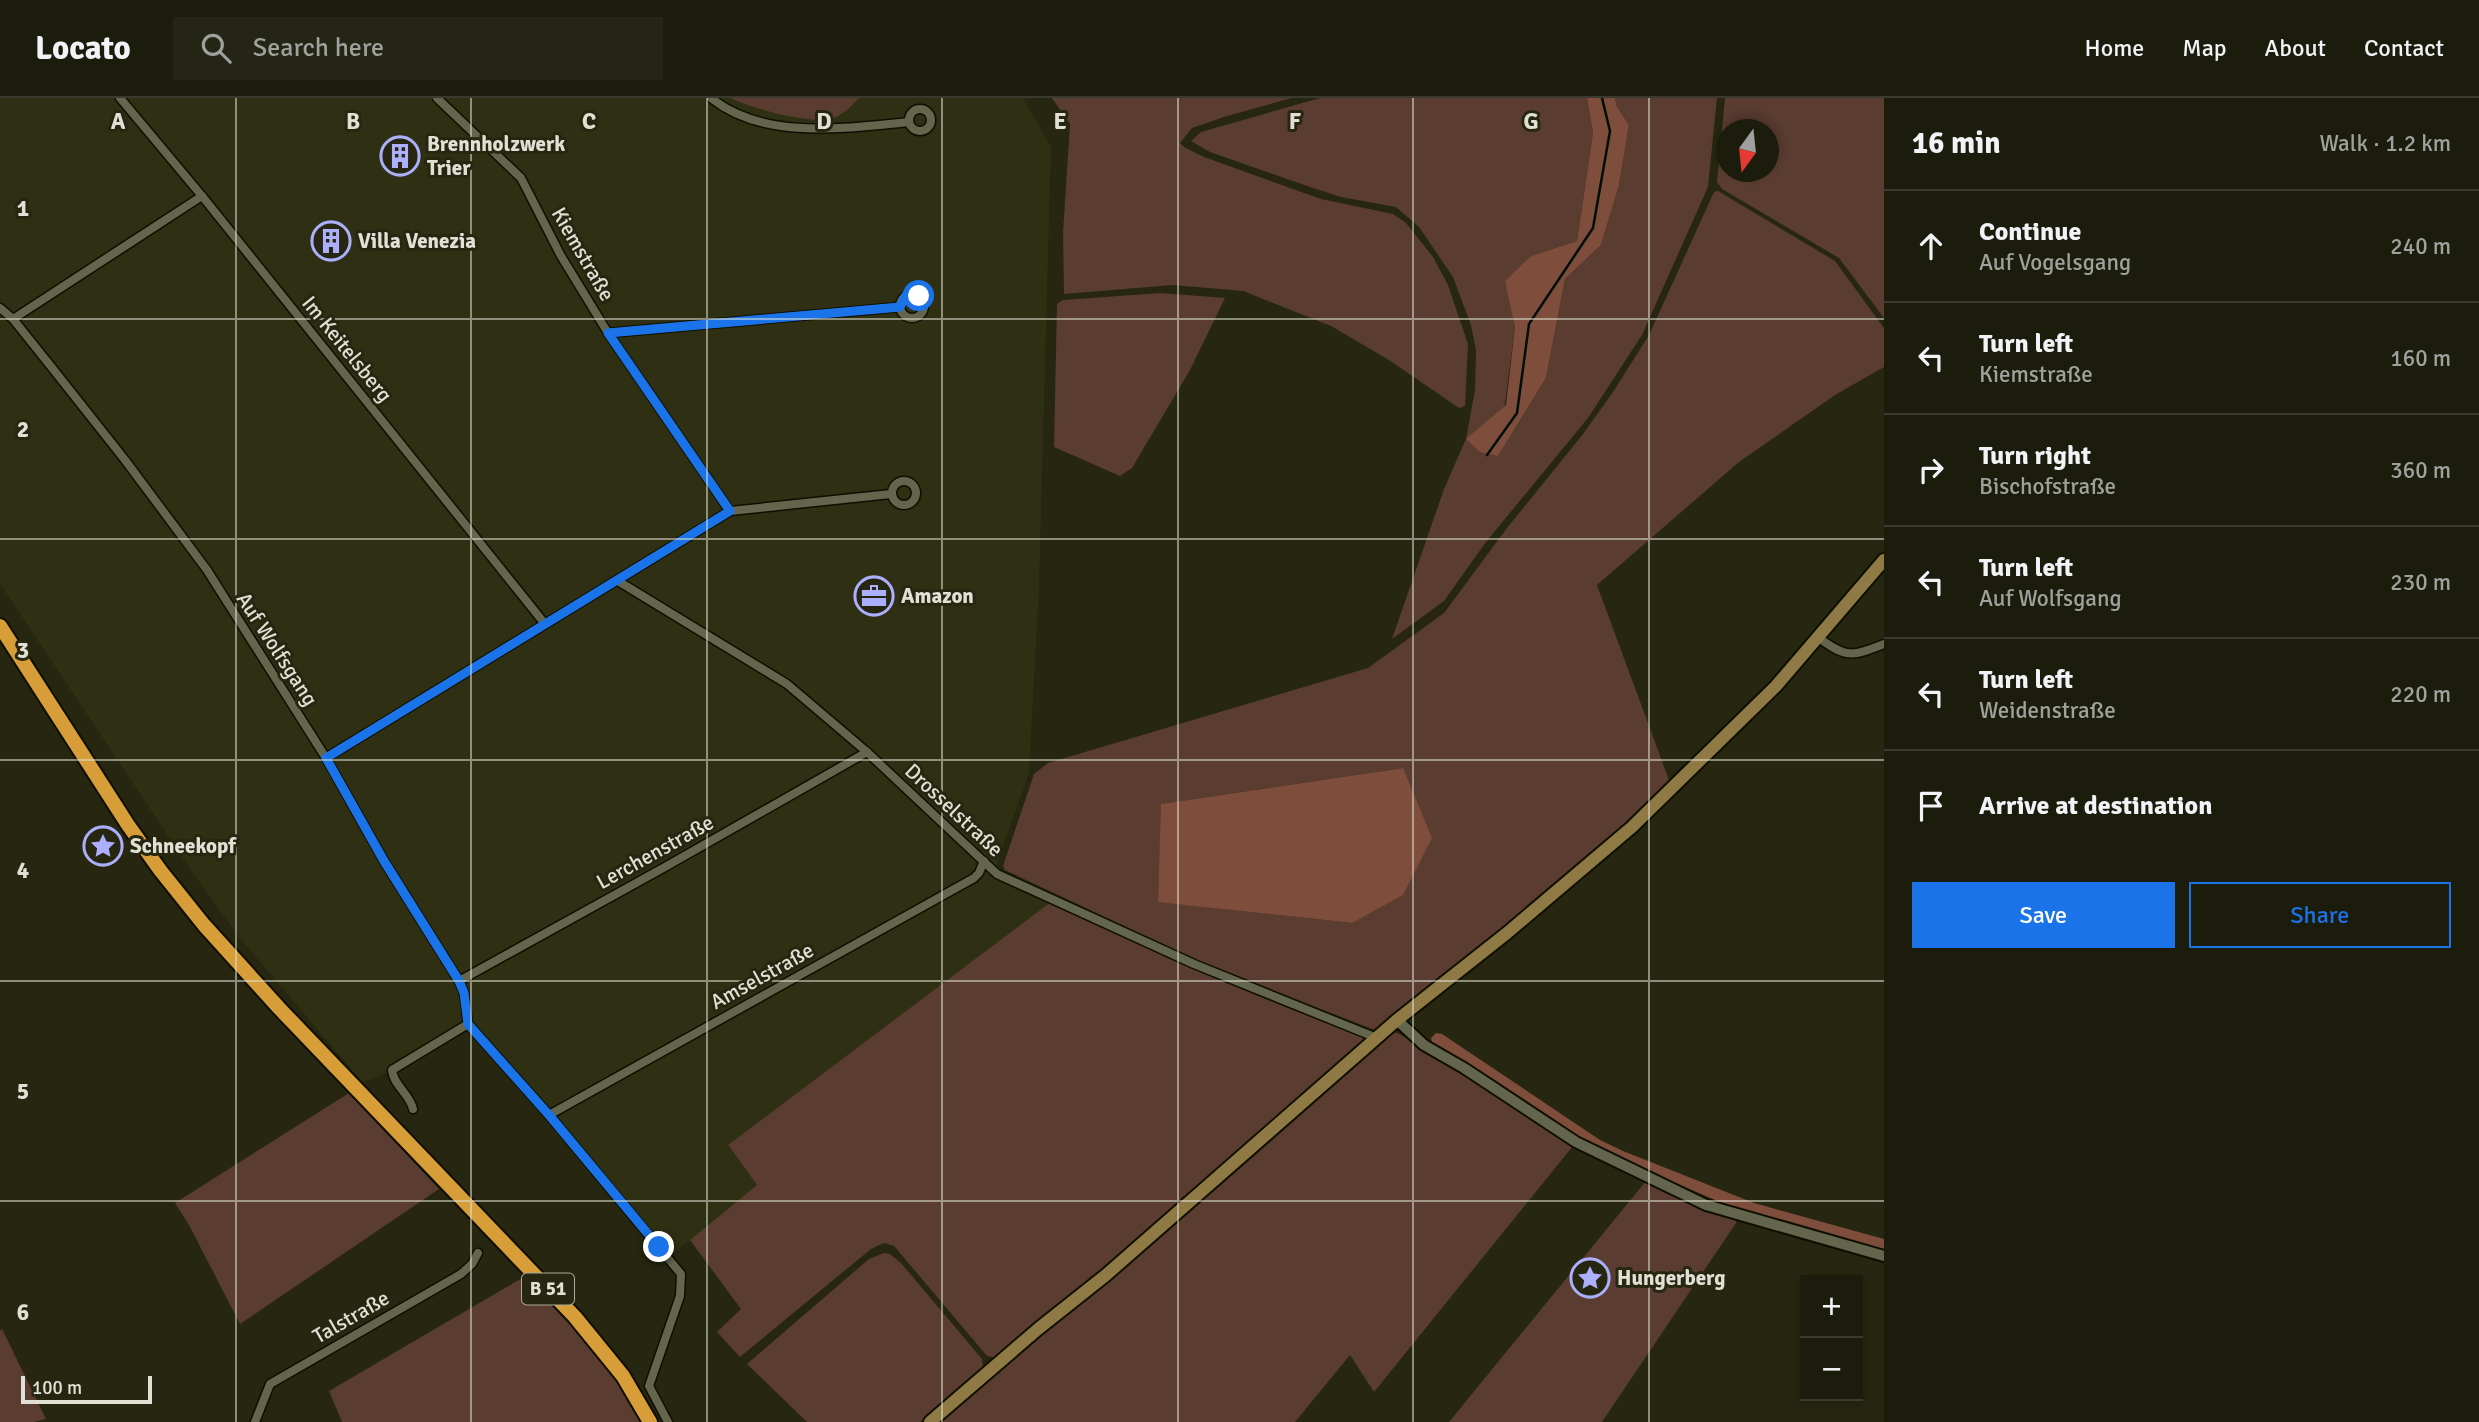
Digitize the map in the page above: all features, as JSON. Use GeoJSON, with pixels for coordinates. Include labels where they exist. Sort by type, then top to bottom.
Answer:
{"type":"FeatureCollection","features":[{"type":"Feature","properties":{"kind":"highway","name":"B 51"},"geometry":{"type":"LineString","coordinates":[[0,626],[128,825],[204,925],[279,1008],[575,1317],[623,1376],[650,1422]]}},
{"type":"Feature","properties":{"kind":"main road"},"geometry":{"type":"LineString","coordinates":[[930,1422],[1134,1251],[1397,1020],[1507,933],[1632,827],[1736,727],[1819,638],[1884,560]]}},
{"type":"Feature","properties":{"kind":"street","name":"Im Keitelsberg"},"geometry":{"type":"LineString","coordinates":[[120,98],[202,196],[545,624]]}},
{"type":"Feature","properties":{"kind":"street","name":"Kiemstraße"},"geometry":{"type":"LineString","coordinates":[[437,98],[522,178],[561,256],[608,333],[730,511]]}},
{"type":"Feature","properties":{"kind":"street"},"geometry":{"type":"LineString","coordinates":[[711,98],[755,119],[786,126],[864,126],[909,122]]}},
{"type":"Feature","properties":{"kind":"street"},"geometry":{"type":"LineString","coordinates":[[13,319],[202,196]]}},
{"type":"Feature","properties":{"kind":"street"},"geometry":{"type":"LineString","coordinates":[[608,333],[900,307]]}},
{"type":"Feature","properties":{"kind":"street","name":"Auf Wolfsgang"},"geometry":{"type":"LineString","coordinates":[[0,308],[13,319],[125,460],[207,570],[326,758],[384,861],[459,981],[464,993],[468,1024]]}},
{"type":"Feature","properties":{"kind":"street"},"geometry":{"type":"LineString","coordinates":[[326,758],[618,582],[730,511],[891,494]]}},
{"type":"Feature","properties":{"kind":"street","name":"Drosselstraße"},"geometry":{"type":"LineString","coordinates":[[618,582],[787,684],[867,752],[998,874],[1194,964],[1377,1038]]}},
{"type":"Feature","properties":{"kind":"street"},"geometry":{"type":"LineString","coordinates":[[1819,638],[1839,650],[1856,655],[1884,644]]}},
{"type":"Feature","properties":{"kind":"street","name":"Lerchenstraße"},"geometry":{"type":"LineString","coordinates":[[459,981],[867,752]]}},
{"type":"Feature","properties":{"kind":"street","name":"Amselstraße"},"geometry":{"type":"LineString","coordinates":[[549,1115],[974,878],[984,861]]}},
{"type":"Feature","properties":{"kind":"street"},"geometry":{"type":"LineString","coordinates":[[1397,1020],[1424,1045],[1464,1068],[1576,1142],[1706,1205],[1884,1256]]}},
{"type":"Feature","properties":{"kind":"street"},"geometry":{"type":"LineString","coordinates":[[413,1109],[408,1097],[393,1077],[392,1070],[468,1024],[549,1115],[681,1274],[680,1296],[649,1386],[667,1422]]}},
{"type":"Feature","properties":{"kind":"street","name":"Talstraße"},"geometry":{"type":"LineString","coordinates":[[255,1422],[270,1384],[461,1274],[472,1264],[478,1253]]}},
{"type":"Feature","properties":{"kind":"shaded area"},"geometry":{"type":"Polygon","coordinates":[[[0,98],[1023,98],[1051,147],[1039,589],[1029,773],[998,861],[997,874],[1056,901],[728,1146],[757,1185],[668,1258],[468,1024],[392,1070],[363,1083],[239,937],[192,872],[0,584],[0,98]]]}},
{"type":"Feature","properties":{"kind":"shaded area"},"geometry":{"type":"Polygon","coordinates":[[[730,98],[859,98],[838,116],[815,120],[768,111],[730,98]]]}},
{"type":"Feature","properties":{"kind":"shaded area"},"geometry":{"type":"Polygon","coordinates":[[[1052,98],[1292,98],[1192,128],[1180,143],[1204,157],[1321,199],[1393,214],[1406,223],[1433,257],[1448,285],[1468,344],[1465,406],[1459,408],[1389,360],[1331,326],[1243,291],[1173,285],[1064,294],[1063,233],[1070,124],[1052,98]]]}},
{"type":"Feature","properties":{"kind":"shaded area"},"geometry":{"type":"Polygon","coordinates":[[[1320,98],[1587,98],[1593,133],[1577,241],[1531,256],[1512,310],[1515,327],[1498,456],[1546,378],[1565,279],[1601,245],[1619,185],[1629,125],[1617,107],[1615,98],[1717,98],[1708,187],[1642,335],[1588,418],[1486,542],[1444,601],[1392,639],[1444,489],[1466,439],[1475,390],[1476,350],[1471,325],[1453,277],[1419,227],[1396,207],[1341,197],[1210,152],[1191,141],[1201,132],[1320,98]]]}},
{"type":"Feature","properties":{"kind":"shaded area"},"geometry":{"type":"Polygon","coordinates":[[[1587,98],[1615,98],[1617,107],[1629,125],[1619,185],[1601,245],[1565,279],[1546,378],[1498,456],[1480,452],[1466,439],[1506,405],[1515,327],[1505,281],[1531,256],[1577,241],[1593,133],[1587,98]]]}},
{"type":"Feature","properties":{"kind":"shaded area"},"geometry":{"type":"Polygon","coordinates":[[[1725,98],[1884,98],[1884,318],[1839,258],[1722,189],[1717,182],[1779,182],[1779,119],[1723,119],[1725,98]]]}},
{"type":"Feature","properties":{"kind":"shaded area"},"geometry":{"type":"Polygon","coordinates":[[[1718,191],[1835,261],[1884,328],[1884,367],[1835,395],[1739,462],[1597,585],[1669,780],[1668,784],[1600,849],[1382,1029],[1375,1030],[1216,969],[1005,870],[1003,866],[1034,774],[1048,763],[1368,668],[1444,613],[1613,392],[1649,335],[1714,192],[1718,191]],[[1403,768],[1162,804],[1158,901],[1352,923],[1403,768]]]}},
{"type":"Feature","properties":{"kind":"shaded area"},"geometry":{"type":"Polygon","coordinates":[[[1160,293],[1225,298],[1190,370],[1132,468],[1120,476],[1054,447],[1057,304],[1063,300],[1160,293]]]}},
{"type":"Feature","properties":{"kind":"shaded area"},"geometry":{"type":"Polygon","coordinates":[[[1403,768],[1432,838],[1403,895],[1352,923],[1158,902],[1161,804],[1403,768]]]}},
{"type":"Feature","properties":{"kind":"shaded area"},"geometry":{"type":"Polygon","coordinates":[[[1051,902],[1203,971],[1358,1033],[1362,1035],[1364,1042],[1154,1228],[997,1358],[987,1356],[894,1246],[884,1243],[871,1249],[740,1357],[717,1332],[741,1309],[690,1240],[757,1185],[728,1145],[1051,902]]]}},
{"type":"Feature","properties":{"kind":"shaded area"},"geometry":{"type":"Polygon","coordinates":[[[1394,1032],[1573,1146],[1374,1392],[1350,1355],[1295,1422],[935,1422],[1386,1036],[1394,1032]]]}},
{"type":"Feature","properties":{"kind":"shaded area"},"geometry":{"type":"Polygon","coordinates":[[[1436,1033],[1442,1034],[1600,1140],[1754,1203],[1884,1239],[1884,1251],[1741,1211],[1605,1153],[1569,1133],[1472,1066],[1438,1048],[1431,1038],[1436,1033]]]}},
{"type":"Feature","properties":{"kind":"shaded area"},"geometry":{"type":"Polygon","coordinates":[[[349,1093],[439,1189],[240,1324],[175,1203],[349,1093]]]}},
{"type":"Feature","properties":{"kind":"shaded area"},"geometry":{"type":"Polygon","coordinates":[[[1646,1181],[1736,1219],[1736,1223],[1602,1422],[1449,1422],[1646,1181]]]}},
{"type":"Feature","properties":{"kind":"shaded area"},"geometry":{"type":"Polygon","coordinates":[[[884,1253],[890,1254],[901,1263],[982,1359],[983,1369],[920,1422],[807,1422],[747,1364],[869,1259],[884,1253]]]}},
{"type":"Feature","properties":{"kind":"shaded area"},"geometry":{"type":"Polygon","coordinates":[[[522,1278],[573,1327],[604,1362],[641,1422],[342,1422],[329,1391],[522,1278]]]}},
{"type":"Feature","properties":{"kind":"shaded area"},"geometry":{"type":"Polygon","coordinates":[[[2,1329],[46,1419],[34,1422],[0,1422],[2,1329]]]}},
{"type":"Feature","properties":{"kind":"waterway"},"geometry":{"type":"LineString","coordinates":[[1487,455],[1517,413],[1529,324],[1593,228],[1610,131],[1602,98]]}},
{"type":"Feature","properties":{"kind":"place","name":"Brennholzwerk Trier"},"geometry":{"type":"Point","coordinates":[400,156]}},
{"type":"Feature","properties":{"kind":"place","name":"Villa Venezia"},"geometry":{"type":"Point","coordinates":[331,241]}},
{"type":"Feature","properties":{"kind":"place","name":"Amazon"},"geometry":{"type":"Point","coordinates":[874,596]}},
{"type":"Feature","properties":{"kind":"place","name":"Schneekopf"},"geometry":{"type":"Point","coordinates":[103,846]}},
{"type":"Feature","properties":{"kind":"place","name":"Hungerberg"},"geometry":{"type":"Point","coordinates":[1590,1278]}},
{"type":"Feature","properties":{"kind":"route"},"geometry":{"type":"LineString","coordinates":[[659,1247],[549,1115],[468,1024],[464,993],[459,981],[384,861],[326,758],[618,582],[730,511],[608,333],[900,307],[906,295],[911,293],[919,296]]}}]}
